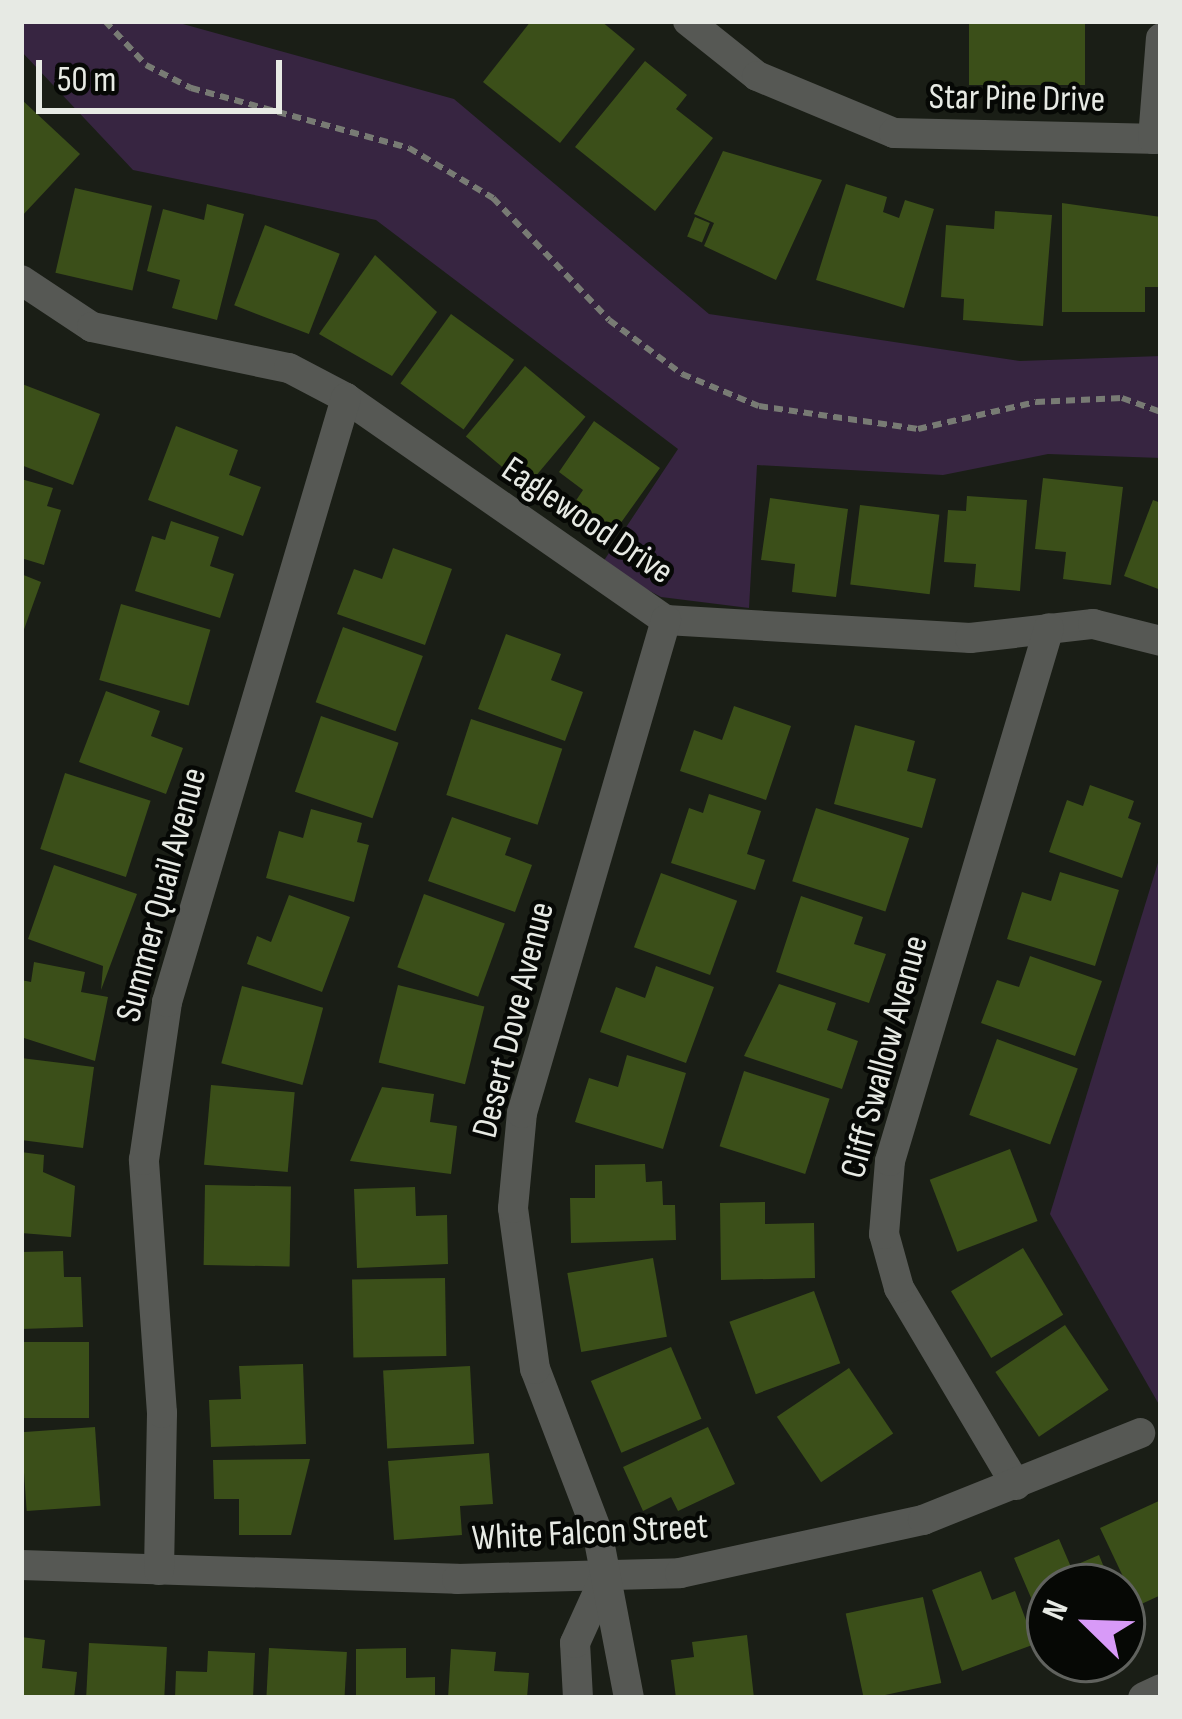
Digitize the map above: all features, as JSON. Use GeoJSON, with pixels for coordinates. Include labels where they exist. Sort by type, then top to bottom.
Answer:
{"type":"FeatureCollection","features":[{"type":"Feature","properties":{"kind":"street","name":"Star Pine Drive"},"geometry":{"type":"LineString","coordinates":[[688,21],[757,76],[894,134],[1157,139]]}},
{"type":"Feature","properties":{"kind":"street"},"geometry":{"type":"LineString","coordinates":[[1157,139],[1161,38]]}},
{"type":"Feature","properties":{"kind":"street","name":"Eaglewood Drive"},"geometry":{"type":"LineString","coordinates":[[22,281],[92,327],[290,368],[346,398],[666,620],[970,638],[1093,624],[1161,641]]}},
{"type":"Feature","properties":{"kind":"street","name":"Summer Quail Avenue"},"geometry":{"type":"LineString","coordinates":[[159,1570],[144,1160],[167,1001],[346,398]]}},
{"type":"Feature","properties":{"kind":"street","name":"Desert Dove Avenue"},"geometry":{"type":"LineString","coordinates":[[629,1698],[627,1640],[604,1580],[586,1491],[535,1369],[513,1208],[522,1113],[666,620]]}},
{"type":"Feature","properties":{"kind":"street","name":"Cliff Swallow Avenue"},"geometry":{"type":"LineString","coordinates":[[1016,1485],[899,1288],[884,1234],[890,1161],[1049,628]]}},
{"type":"Feature","properties":{"kind":"street","name":"White Falcon Street"},"geometry":{"type":"LineString","coordinates":[[21,1565],[604,1580],[755,1562],[1016,1485],[1140,1433]]}},
{"type":"Feature","properties":{"kind":"street"},"geometry":{"type":"LineString","coordinates":[[578,1698],[575,1643],[604,1580]]}},
{"type":"Feature","properties":{"kind":"street"},"geometry":{"type":"LineString","coordinates":[[1144,1698],[1161,1690]]}},
{"type":"Feature","properties":{"kind":"path"},"geometry":{"type":"LineString","coordinates":[[104,21],[146,64],[191,88],[409,148],[493,198],[608,320],[664,360],[759,406],[918,429],[1036,402],[1122,398],[1161,412]]}},
{"type":"Feature","properties":{"kind":"shaded area"},"geometry":{"type":"Polygon","coordinates":[[[21,21],[172,21],[454,99],[709,314],[1020,361],[1161,356],[1161,458],[1048,454],[943,475],[757,465],[749,608],[661,597],[601,565],[678,449],[376,220],[133,170],[21,51],[21,21]]]}},
{"type":"Feature","properties":{"kind":"shaded area"},"geometry":{"type":"Polygon","coordinates":[[[1161,853],[1161,1408],[1050,1214],[1161,853]]]}},
{"type":"Feature","properties":{"kind":"building"},"geometry":{"type":"Polygon","coordinates":[[[531,21],[601,21],[635,49],[560,143],[483,82],[531,21]]]}},
{"type":"Feature","properties":{"kind":"building"},"geometry":{"type":"Polygon","coordinates":[[[969,21],[1085,21],[1085,85],[969,85],[969,21]]]}},
{"type":"Feature","properties":{"kind":"building"},"geometry":{"type":"Polygon","coordinates":[[[645,61],[687,95],[676,109],[713,138],[655,211],[575,147],[645,61]]]}},
{"type":"Feature","properties":{"kind":"building"},"geometry":{"type":"Polygon","coordinates":[[[21,99],[80,154],[21,217],[21,99]]]}},
{"type":"Feature","properties":{"kind":"building"},"geometry":{"type":"Polygon","coordinates":[[[723,151],[822,180],[776,280],[704,246],[714,223],[694,214],[723,151]]]}},
{"type":"Feature","properties":{"kind":"building"},"geometry":{"type":"Polygon","coordinates":[[[846,184],[887,197],[883,212],[899,218],[905,200],[934,209],[904,308],[816,280],[846,184]]]}},
{"type":"Feature","properties":{"kind":"building"},"geometry":{"type":"Polygon","coordinates":[[[75,188],[152,206],[132,291],[55,273],[75,188]]]}},
{"type":"Feature","properties":{"kind":"building"},"geometry":{"type":"Polygon","coordinates":[[[1062,203],[1161,217],[1161,287],[1145,287],[1145,312],[1062,312],[1062,203]]]}},
{"type":"Feature","properties":{"kind":"building"},"geometry":{"type":"Polygon","coordinates":[[[207,204],[244,214],[217,320],[172,308],[180,280],[147,271],[163,209],[204,220],[207,204]]]}},
{"type":"Feature","properties":{"kind":"building"},"geometry":{"type":"Polygon","coordinates":[[[995,211],[1052,215],[1043,326],[963,320],[964,299],[941,297],[946,225],[994,229],[995,211]]]}},
{"type":"Feature","properties":{"kind":"building"},"geometry":{"type":"Polygon","coordinates":[[[695,217],[710,223],[702,242],[687,236],[695,217]]]}},
{"type":"Feature","properties":{"kind":"building"},"geometry":{"type":"Polygon","coordinates":[[[265,225],[340,254],[309,334],[234,305],[265,225]]]}},
{"type":"Feature","properties":{"kind":"building"},"geometry":{"type":"Polygon","coordinates":[[[375,255],[437,312],[392,376],[319,334],[375,255]]]}},
{"type":"Feature","properties":{"kind":"building"},"geometry":{"type":"Polygon","coordinates":[[[451,314],[514,360],[464,429],[400,384],[451,314]]]}},
{"type":"Feature","properties":{"kind":"building"},"geometry":{"type":"Polygon","coordinates":[[[525,366],[586,417],[526,487],[466,436],[525,366]]]}},
{"type":"Feature","properties":{"kind":"building"},"geometry":{"type":"Polygon","coordinates":[[[22,384],[100,414],[73,485],[21,465],[22,384]]]}},
{"type":"Feature","properties":{"kind":"building"},"geometry":{"type":"Polygon","coordinates":[[[594,421],[660,468],[605,545],[565,517],[583,490],[559,472],[594,421]]]}},
{"type":"Feature","properties":{"kind":"building"},"geometry":{"type":"Polygon","coordinates":[[[176,426],[238,450],[229,475],[261,487],[243,536],[148,500],[176,426]]]}},
{"type":"Feature","properties":{"kind":"building"},"geometry":{"type":"Polygon","coordinates":[[[1043,478],[1123,487],[1111,585],[1063,579],[1066,552],[1035,549],[1043,478]]]}},
{"type":"Feature","properties":{"kind":"building"},"geometry":{"type":"Polygon","coordinates":[[[21,479],[53,488],[47,506],[61,510],[44,565],[21,558],[21,479]]]}},
{"type":"Feature","properties":{"kind":"building"},"geometry":{"type":"Polygon","coordinates":[[[967,496],[1027,500],[1020,591],[974,587],[976,564],[944,562],[948,510],[966,511],[967,496]]]}},
{"type":"Feature","properties":{"kind":"building"},"geometry":{"type":"Polygon","coordinates":[[[770,498],[848,509],[836,597],[792,592],[795,564],[761,560],[770,498]]]}},
{"type":"Feature","properties":{"kind":"building"},"geometry":{"type":"Polygon","coordinates":[[[1153,500],[1161,503],[1161,590],[1124,576],[1153,500]]]}},
{"type":"Feature","properties":{"kind":"building"},"geometry":{"type":"Polygon","coordinates":[[[860,505],[939,515],[930,594],[850,584],[860,505]]]}},
{"type":"Feature","properties":{"kind":"building"},"geometry":{"type":"Polygon","coordinates":[[[171,521],[219,537],[210,566],[234,574],[220,618],[135,591],[152,536],[165,540],[171,521]]]}},
{"type":"Feature","properties":{"kind":"building"},"geometry":{"type":"Polygon","coordinates":[[[393,548],[452,569],[425,645],[337,614],[354,569],[382,579],[393,548]]]}},
{"type":"Feature","properties":{"kind":"building"},"geometry":{"type":"Polygon","coordinates":[[[21,574],[41,582],[22,635],[21,635],[21,574]]]}},
{"type":"Feature","properties":{"kind":"building"},"geometry":{"type":"Polygon","coordinates":[[[121,604],[210,630],[189,706],[99,680],[121,604]]]}},
{"type":"Feature","properties":{"kind":"building"},"geometry":{"type":"Polygon","coordinates":[[[343,627],[423,656],[396,731],[316,702],[343,627]]]}},
{"type":"Feature","properties":{"kind":"building"},"geometry":{"type":"Polygon","coordinates":[[[506,634],[561,654],[551,680],[583,692],[565,741],[478,709],[506,634]]]}},
{"type":"Feature","properties":{"kind":"building"},"geometry":{"type":"Polygon","coordinates":[[[106,691],[160,711],[151,736],[183,748],[166,794],[79,762],[106,691]]]}},
{"type":"Feature","properties":{"kind":"building"},"geometry":{"type":"Polygon","coordinates":[[[734,706],[791,726],[766,800],[680,771],[694,730],[722,740],[734,706]]]}},
{"type":"Feature","properties":{"kind":"building"},"geometry":{"type":"Polygon","coordinates":[[[321,716],[399,743],[372,818],[295,792],[321,716]]]}},
{"type":"Feature","properties":{"kind":"building"},"geometry":{"type":"Polygon","coordinates":[[[471,719],[562,749],[538,825],[446,795],[471,719]]]}},
{"type":"Feature","properties":{"kind":"building"},"geometry":{"type":"Polygon","coordinates":[[[855,725],[915,741],[907,771],[936,779],[922,828],[834,804],[855,725]]]}},
{"type":"Feature","properties":{"kind":"building"},"geometry":{"type":"Polygon","coordinates":[[[65,773],[151,801],[126,877],[40,849],[65,773]]]}},
{"type":"Feature","properties":{"kind":"building"},"geometry":{"type":"Polygon","coordinates":[[[1090,785],[1134,801],[1128,818],[1141,823],[1122,878],[1049,852],[1067,800],[1083,806],[1090,785]]]}},
{"type":"Feature","properties":{"kind":"building"},"geometry":{"type":"Polygon","coordinates":[[[709,794],[761,811],[747,854],[765,860],[755,890],[671,863],[689,808],[703,813],[709,794]]]}},
{"type":"Feature","properties":{"kind":"building"},"geometry":{"type":"Polygon","coordinates":[[[816,808],[909,838],[885,912],[792,881],[816,808]]]}},
{"type":"Feature","properties":{"kind":"building"},"geometry":{"type":"Polygon","coordinates":[[[311,809],[362,823],[357,842],[369,845],[354,902],[266,878],[279,831],[303,838],[311,809]]]}},
{"type":"Feature","properties":{"kind":"building"},"geometry":{"type":"Polygon","coordinates":[[[452,817],[511,838],[505,855],[532,865],[515,912],[428,881],[452,817]]]}},
{"type":"Feature","properties":{"kind":"building"},"geometry":{"type":"Polygon","coordinates":[[[54,865],[137,894],[101,990],[103,966],[28,939],[54,865]]]}},
{"type":"Feature","properties":{"kind":"building"},"geometry":{"type":"Polygon","coordinates":[[[1060,872],[1119,890],[1095,966],[1007,939],[1022,892],[1051,901],[1060,872]]]}},
{"type":"Feature","properties":{"kind":"building"},"geometry":{"type":"Polygon","coordinates":[[[661,873],[737,901],[710,975],[634,947],[661,873]]]}},
{"type":"Feature","properties":{"kind":"building"},"geometry":{"type":"Polygon","coordinates":[[[424,894],[505,923],[478,997],[397,967],[424,894]]]}},
{"type":"Feature","properties":{"kind":"building"},"geometry":{"type":"Polygon","coordinates":[[[289,895],[350,917],[322,992],[247,964],[257,936],[271,942],[289,895]]]}},
{"type":"Feature","properties":{"kind":"building"},"geometry":{"type":"Polygon","coordinates":[[[801,896],[863,917],[854,944],[886,954],[869,1003],[776,972],[801,896]]]}},
{"type":"Feature","properties":{"kind":"building"},"geometry":{"type":"Polygon","coordinates":[[[1030,956],[1102,981],[1075,1056],[981,1023],[997,980],[1019,987],[1030,956]]]}},
{"type":"Feature","properties":{"kind":"building"},"geometry":{"type":"Polygon","coordinates":[[[34,962],[85,972],[81,992],[108,997],[95,1061],[21,1037],[21,980],[31,982],[34,962]]]}},
{"type":"Feature","properties":{"kind":"building"},"geometry":{"type":"Polygon","coordinates":[[[656,966],[714,987],[686,1063],[600,1032],[616,987],[645,998],[656,966]]]}},
{"type":"Feature","properties":{"kind":"building"},"geometry":{"type":"Polygon","coordinates":[[[779,984],[836,1003],[827,1030],[858,1041],[842,1089],[744,1056],[779,984]]]}},
{"type":"Feature","properties":{"kind":"building"},"geometry":{"type":"Polygon","coordinates":[[[398,985],[484,1007],[465,1084],[379,1063],[398,985]]]}},
{"type":"Feature","properties":{"kind":"building"},"geometry":{"type":"Polygon","coordinates":[[[242,986],[323,1008],[302,1085],[221,1063],[242,986]]]}},
{"type":"Feature","properties":{"kind":"building"},"geometry":{"type":"Polygon","coordinates":[[[997,1039],[1078,1068],[1050,1145],[969,1115],[997,1039]]]}},
{"type":"Feature","properties":{"kind":"building"},"geometry":{"type":"Polygon","coordinates":[[[627,1055],[686,1073],[663,1149],[575,1122],[589,1078],[618,1087],[627,1055]]]}},
{"type":"Feature","properties":{"kind":"building"},"geometry":{"type":"Polygon","coordinates":[[[21,1058],[94,1067],[83,1148],[21,1140],[21,1058]]]}},
{"type":"Feature","properties":{"kind":"building"},"geometry":{"type":"Polygon","coordinates":[[[744,1071],[830,1099],[805,1174],[720,1146],[744,1071]]]}},
{"type":"Feature","properties":{"kind":"building"},"geometry":{"type":"Polygon","coordinates":[[[211,1085],[295,1092],[288,1172],[204,1165],[211,1085]]]}},
{"type":"Feature","properties":{"kind":"building"},"geometry":{"type":"Polygon","coordinates":[[[382,1087],[434,1094],[430,1122],[457,1126],[451,1174],[350,1161],[382,1087]]]}},
{"type":"Feature","properties":{"kind":"building"},"geometry":{"type":"Polygon","coordinates":[[[1010,1149],[1038,1221],[957,1252],[930,1180],[1010,1149]]]}},
{"type":"Feature","properties":{"kind":"building"},"geometry":{"type":"Polygon","coordinates":[[[21,1152],[44,1155],[43,1172],[75,1186],[71,1237],[21,1233],[21,1152]]]}},
{"type":"Feature","properties":{"kind":"building"},"geometry":{"type":"Polygon","coordinates":[[[645,1164],[646,1182],[662,1181],[663,1205],[675,1205],[676,1240],[571,1243],[570,1198],[595,1198],[595,1165],[645,1164]]]}},
{"type":"Feature","properties":{"kind":"building"},"geometry":{"type":"Polygon","coordinates":[[[205,1185],[291,1187],[290,1266],[204,1265],[205,1185]]]}},
{"type":"Feature","properties":{"kind":"building"},"geometry":{"type":"Polygon","coordinates":[[[415,1187],[416,1216],[447,1215],[448,1264],[357,1268],[354,1189],[415,1187]]]}},
{"type":"Feature","properties":{"kind":"building"},"geometry":{"type":"Polygon","coordinates":[[[765,1202],[765,1224],[814,1223],[815,1278],[721,1280],[720,1203],[765,1202]]]}},
{"type":"Feature","properties":{"kind":"building"},"geometry":{"type":"Polygon","coordinates":[[[1023,1248],[1063,1315],[991,1358],[951,1291],[1023,1248]]]}},
{"type":"Feature","properties":{"kind":"building"},"geometry":{"type":"Polygon","coordinates":[[[63,1251],[64,1277],[81,1277],[83,1327],[21,1329],[21,1252],[63,1251]]]}},
{"type":"Feature","properties":{"kind":"building"},"geometry":{"type":"Polygon","coordinates":[[[653,1258],[667,1337],[581,1352],[567,1273],[653,1258]]]}},
{"type":"Feature","properties":{"kind":"building"},"geometry":{"type":"Polygon","coordinates":[[[445,1278],[446,1356],[353,1358],[352,1280],[445,1278]]]}},
{"type":"Feature","properties":{"kind":"building"},"geometry":{"type":"Polygon","coordinates":[[[814,1291],[840,1363],[756,1394],[729,1322],[814,1291]]]}},
{"type":"Feature","properties":{"kind":"building"},"geometry":{"type":"Polygon","coordinates":[[[1065,1325],[1109,1390],[1039,1437],[995,1372],[1065,1325]]]}},
{"type":"Feature","properties":{"kind":"building"},"geometry":{"type":"Polygon","coordinates":[[[21,1342],[89,1342],[89,1418],[21,1418],[21,1342]]]}},
{"type":"Feature","properties":{"kind":"building"},"geometry":{"type":"Polygon","coordinates":[[[671,1347],[701,1419],[621,1453],[591,1381],[671,1347]]]}},
{"type":"Feature","properties":{"kind":"building"},"geometry":{"type":"Polygon","coordinates":[[[303,1364],[306,1444],[211,1447],[209,1400],[241,1399],[239,1366],[303,1364]]]}},
{"type":"Feature","properties":{"kind":"building"},"geometry":{"type":"Polygon","coordinates":[[[470,1366],[474,1444],[387,1448],[383,1371],[470,1366]]]}},
{"type":"Feature","properties":{"kind":"building"},"geometry":{"type":"Polygon","coordinates":[[[849,1368],[893,1433],[821,1482],[777,1417],[849,1368]]]}},
{"type":"Feature","properties":{"kind":"building"},"geometry":{"type":"Polygon","coordinates":[[[95,1427],[101,1506],[27,1511],[21,1432],[95,1427]]]}},
{"type":"Feature","properties":{"kind":"building"},"geometry":{"type":"Polygon","coordinates":[[[708,1427],[735,1484],[678,1511],[671,1497],[643,1511],[623,1467],[708,1427]]]}},
{"type":"Feature","properties":{"kind":"building"},"geometry":{"type":"Polygon","coordinates":[[[489,1453],[493,1504],[460,1506],[462,1535],[394,1540],[388,1461],[489,1453]]]}},
{"type":"Feature","properties":{"kind":"building"},"geometry":{"type":"Polygon","coordinates":[[[310,1459],[291,1535],[239,1535],[239,1499],[214,1499],[213,1460],[310,1459]]]}},
{"type":"Feature","properties":{"kind":"building"},"geometry":{"type":"Polygon","coordinates":[[[1161,1500],[1161,1595],[1146,1602],[1146,1563],[1117,1563],[1100,1528],[1161,1500]]]}},
{"type":"Feature","properties":{"kind":"building"},"geometry":{"type":"Polygon","coordinates":[[[1059,1539],[1069,1563],[1026,1563],[1026,1586],[1014,1558],[1059,1539]]]}},
{"type":"Feature","properties":{"kind":"building"},"geometry":{"type":"Polygon","coordinates":[[[981,1571],[992,1600],[1015,1591],[1026,1620],[1026,1647],[962,1671],[932,1590],[981,1571]]]}},
{"type":"Feature","properties":{"kind":"building"},"geometry":{"type":"Polygon","coordinates":[[[923,1597],[941,1683],[864,1698],[846,1613],[923,1597]]]}},
{"type":"Feature","properties":{"kind":"building"},"geometry":{"type":"Polygon","coordinates":[[[747,1635],[754,1698],[676,1698],[671,1660],[694,1657],[692,1642],[747,1635]]]}},
{"type":"Feature","properties":{"kind":"building"},"geometry":{"type":"Polygon","coordinates":[[[21,1637],[45,1640],[42,1668],[77,1672],[74,1698],[21,1698],[21,1637]]]}},
{"type":"Feature","properties":{"kind":"building"},"geometry":{"type":"Polygon","coordinates":[[[89,1643],[167,1647],[164,1698],[86,1698],[89,1643]]]}},
{"type":"Feature","properties":{"kind":"building"},"geometry":{"type":"Polygon","coordinates":[[[269,1648],[347,1652],[344,1698],[266,1698],[269,1648]]]}},
{"type":"Feature","properties":{"kind":"building"},"geometry":{"type":"Polygon","coordinates":[[[406,1648],[406,1678],[435,1677],[435,1698],[356,1698],[356,1649],[406,1648]]]}},
{"type":"Feature","properties":{"kind":"building"},"geometry":{"type":"Polygon","coordinates":[[[451,1649],[496,1652],[494,1671],[529,1673],[527,1698],[448,1698],[451,1649]]]}},
{"type":"Feature","properties":{"kind":"building"},"geometry":{"type":"Polygon","coordinates":[[[208,1651],[255,1653],[253,1698],[175,1698],[176,1671],[207,1672],[208,1651]]]}}]}
